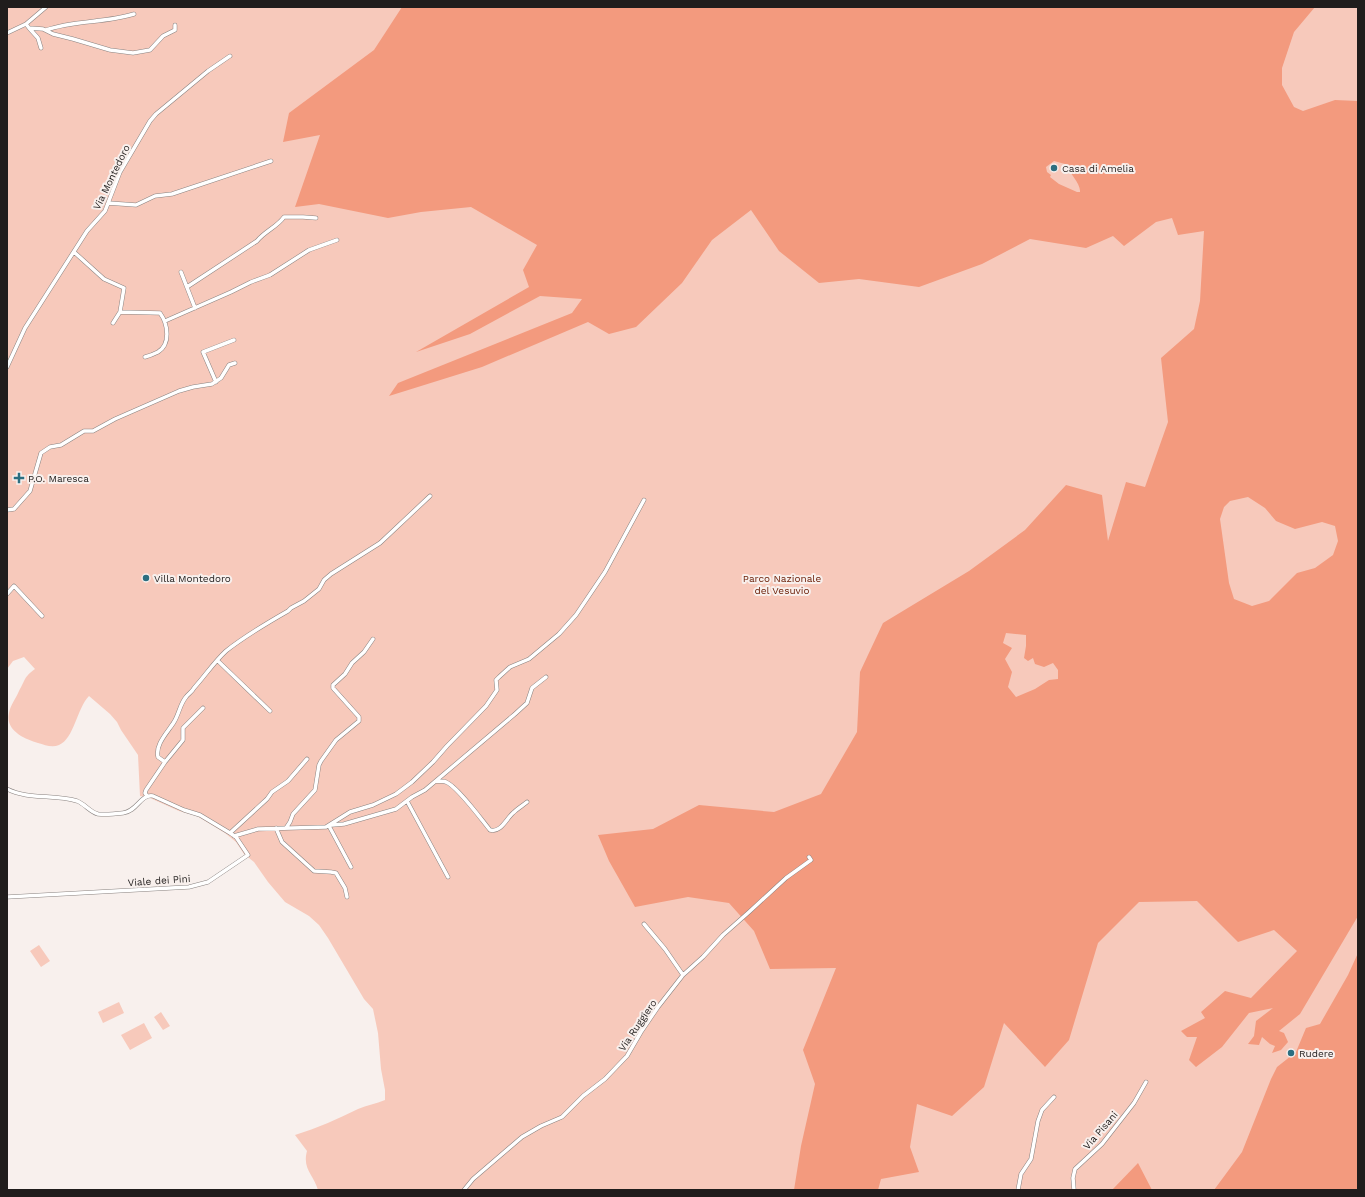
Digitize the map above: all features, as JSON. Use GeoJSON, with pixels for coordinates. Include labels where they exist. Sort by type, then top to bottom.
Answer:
{"type":"FeatureCollection","features":[{"type":"Feature","properties":{"kind":"street"},"geometry":{"type":"LineString","coordinates":[[7,33],[26,24],[46,7]]}},
{"type":"Feature","properties":{"kind":"street"},"geometry":{"type":"LineString","coordinates":[[46,30],[81,22],[118,18],[134,14]]}},
{"type":"Feature","properties":{"kind":"street"},"geometry":{"type":"LineString","coordinates":[[26,24],[38,38],[42,48]]}},
{"type":"Feature","properties":{"kind":"street"},"geometry":{"type":"LineString","coordinates":[[29,28],[41,28],[53,34],[110,50],[133,52],[150,50],[163,36],[175,30],[176,25]]}},
{"type":"Feature","properties":{"kind":"street","name":"Via Montedoro"},"geometry":{"type":"LineString","coordinates":[[7,368],[21,336],[87,231],[102,215],[120,172],[150,121],[156,114],[208,71],[230,56]]}},
{"type":"Feature","properties":{"kind":"street"},"geometry":{"type":"LineString","coordinates":[[108,203],[136,205],[155,196],[172,194],[270,161]]}},
{"type":"Feature","properties":{"kind":"street"},"geometry":{"type":"LineString","coordinates":[[187,287],[257,240],[263,234],[280,223],[284,217],[316,218]]}},
{"type":"Feature","properties":{"kind":"street"},"geometry":{"type":"LineString","coordinates":[[165,321],[274,273],[315,248],[337,240]]}},
{"type":"Feature","properties":{"kind":"street"},"geometry":{"type":"LineString","coordinates":[[74,252],[104,278],[124,288],[120,312],[113,322]]}},
{"type":"Feature","properties":{"kind":"street"},"geometry":{"type":"LineString","coordinates":[[181,272],[195,308]]}},
{"type":"Feature","properties":{"kind":"street"},"geometry":{"type":"LineString","coordinates":[[120,312],[160,313],[165,321],[167,335],[163,345],[157,353],[145,357]]}},
{"type":"Feature","properties":{"kind":"street"},"geometry":{"type":"LineString","coordinates":[[216,382],[203,352],[234,340]]}},
{"type":"Feature","properties":{"kind":"street"},"geometry":{"type":"LineString","coordinates":[[7,510],[14,509],[30,491],[41,454],[50,447],[61,445],[84,431],[93,431],[115,419],[179,391],[212,384],[222,378],[229,365],[235,363]]}},
{"type":"Feature","properties":{"kind":"street"},"geometry":{"type":"LineString","coordinates":[[164,762],[157,756],[162,740],[175,721],[179,708],[186,696],[226,651],[304,601],[321,587],[324,580],[331,574],[380,543],[430,496]]}},
{"type":"Feature","properties":{"kind":"street"},"geometry":{"type":"LineString","coordinates":[[330,826],[342,816],[373,805],[396,794],[412,782],[486,706],[496,690],[496,680],[510,667],[530,659],[559,634],[576,615],[605,572],[644,500]]}},
{"type":"Feature","properties":{"kind":"street"},"geometry":{"type":"LineString","coordinates":[[7,594],[14,586],[42,616]]}},
{"type":"Feature","properties":{"kind":"street"},"geometry":{"type":"LineString","coordinates":[[286,828],[293,814],[315,790],[321,761],[336,740],[358,721],[360,717],[333,688],[332,685],[346,674],[352,663],[364,652],[373,639]]}},
{"type":"Feature","properties":{"kind":"street"},"geometry":{"type":"LineString","coordinates":[[218,661],[270,711]]}},
{"type":"Feature","properties":{"kind":"street"},"geometry":{"type":"LineString","coordinates":[[232,834],[252,830],[276,828],[326,827],[344,824],[396,809],[412,796],[425,790],[519,710],[527,702],[532,688],[546,677]]}},
{"type":"Feature","properties":{"kind":"street"},"geometry":{"type":"LineString","coordinates":[[7,789],[18,794],[77,801],[98,814],[122,813],[132,810],[147,796],[145,793],[146,790],[164,762],[183,740],[183,728],[203,708]]}},
{"type":"Feature","properties":{"kind":"street"},"geometry":{"type":"LineString","coordinates":[[232,834],[267,800],[272,792],[288,781],[307,759]]}},
{"type":"Feature","properties":{"kind":"street"},"geometry":{"type":"LineString","coordinates":[[436,781],[447,783],[451,786],[490,830],[496,830],[507,821],[512,813],[527,802]]}},
{"type":"Feature","properties":{"kind":"street","name":"Viale dei Pini"},"geometry":{"type":"LineString","coordinates":[[7,898],[189,887],[208,882],[248,855],[232,834],[200,815],[184,810],[153,796],[147,796]]}},
{"type":"Feature","properties":{"kind":"street"},"geometry":{"type":"LineString","coordinates":[[407,801],[448,877]]}},
{"type":"Feature","properties":{"kind":"street"},"geometry":{"type":"LineString","coordinates":[[330,826],[351,867]]}},
{"type":"Feature","properties":{"kind":"street"},"geometry":{"type":"LineString","coordinates":[[276,828],[282,842],[314,871],[336,873],[345,888],[347,897]]}},
{"type":"Feature","properties":{"kind":"street","name":"Via Ruggiero"},"geometry":{"type":"LineString","coordinates":[[464,1190],[473,1179],[522,1137],[541,1126],[562,1117],[582,1096],[605,1079],[627,1056],[658,1007],[683,975],[703,957],[723,935],[786,878],[811,860],[809,856]]}},
{"type":"Feature","properties":{"kind":"street"},"geometry":{"type":"LineString","coordinates":[[644,924],[665,949],[683,975]]}},
{"type":"Feature","properties":{"kind":"street","name":"Via Pisani"},"geometry":{"type":"LineString","coordinates":[[1074,1190],[1073,1178],[1075,1169],[1102,1144],[1134,1103],[1146,1082]]}},
{"type":"Feature","properties":{"kind":"street"},"geometry":{"type":"LineString","coordinates":[[1018,1190],[1021,1174],[1031,1159],[1038,1121],[1042,1110],[1054,1097]]}},
{"type":"Feature","properties":{"kind":"green space","name":"Parco Nazionale del Vesuvio"},"geometry":{"type":"Polygon","coordinates":[[[7,7],[1358,7],[1358,1190],[318,1190],[307,1167],[307,1151],[295,1135],[361,1108],[385,1100],[378,1033],[373,1009],[364,999],[328,938],[319,925],[309,916],[285,902],[254,862],[244,854],[236,842],[225,833],[197,816],[179,811],[150,798],[140,796],[138,755],[117,722],[89,696],[81,708],[72,730],[64,742],[59,745],[51,746],[33,741],[17,733],[10,725],[9,713],[11,708],[25,679],[35,669],[24,657],[13,661],[7,669],[7,7]]]}},
{"type":"Feature","properties":{"kind":"green space"},"geometry":{"type":"Polygon","coordinates":[[[39,945],[50,961],[41,967],[30,951],[39,945]]]}},
{"type":"Feature","properties":{"kind":"green space"},"geometry":{"type":"Polygon","coordinates":[[[119,1002],[124,1013],[103,1023],[98,1012],[119,1002]]]}},
{"type":"Feature","properties":{"kind":"green space"},"geometry":{"type":"Polygon","coordinates":[[[161,1012],[170,1026],[163,1030],[154,1017],[161,1012]]]}},
{"type":"Feature","properties":{"kind":"green space"},"geometry":{"type":"Polygon","coordinates":[[[144,1023],[152,1038],[130,1050],[121,1035],[144,1023]]]}},
{"type":"Feature","properties":{"kind":"shaded area"},"geometry":{"type":"Polygon","coordinates":[[[402,7],[1315,7],[1294,32],[1282,68],[1282,85],[1294,107],[1303,111],[1335,100],[1358,101],[1358,916],[1300,1014],[1279,1031],[1284,1033],[1288,1042],[1281,1050],[1272,1053],[1275,1046],[1270,1044],[1262,1037],[1259,1045],[1248,1044],[1254,1036],[1256,1021],[1273,1008],[1249,1013],[1222,1047],[1196,1067],[1189,1060],[1197,1037],[1187,1037],[1181,1031],[1205,1018],[1201,1012],[1225,991],[1251,998],[1297,951],[1274,930],[1238,942],[1197,901],[1139,902],[1098,943],[1069,1040],[1045,1067],[1004,1023],[984,1087],[952,1116],[917,1104],[910,1147],[919,1172],[881,1179],[878,1190],[794,1190],[801,1146],[815,1084],[803,1050],[836,968],[770,969],[754,931],[729,903],[688,897],[635,907],[609,861],[598,835],[653,829],[699,805],[774,812],[821,794],[857,732],[860,672],[883,623],[969,571],[1025,530],[1066,485],[1102,495],[1108,541],[1126,482],[1145,487],[1168,422],[1161,358],[1194,329],[1200,301],[1204,231],[1178,235],[1172,218],[1156,222],[1124,246],[1113,236],[1086,248],[1030,239],[982,264],[919,287],[859,279],[819,283],[779,251],[751,210],[712,240],[682,283],[636,327],[609,334],[588,322],[482,367],[389,396],[398,383],[572,313],[582,299],[540,296],[470,334],[416,352],[529,287],[523,270],[537,245],[471,207],[421,212],[388,218],[319,204],[295,207],[320,135],[283,142],[289,113],[374,50],[402,7]],[[1054,161],[1046,167],[1047,172],[1051,175],[1050,177],[1059,184],[1080,192],[1077,182],[1065,164],[1054,161]],[[1248,497],[1230,501],[1224,507],[1220,519],[1229,583],[1234,599],[1252,606],[1269,601],[1297,573],[1315,568],[1333,555],[1338,541],[1335,526],[1322,522],[1295,529],[1276,521],[1265,508],[1248,497]],[[1006,633],[1003,643],[1012,648],[1005,659],[1012,672],[1008,687],[1016,697],[1035,689],[1049,680],[1058,679],[1058,670],[1053,663],[1044,667],[1035,664],[1033,658],[1028,661],[1024,658],[1026,635],[1006,633]]]}},
{"type":"Feature","properties":{"kind":"shaded area"},"geometry":{"type":"Polygon","coordinates":[[[1358,953],[1358,1190],[1214,1190],[1242,1152],[1277,1067],[1296,1052],[1306,1028],[1320,1024],[1348,975],[1358,953]]]}},
{"type":"Feature","properties":{"kind":"shaded area"},"geometry":{"type":"Polygon","coordinates":[[[1138,1163],[1152,1190],[1112,1190],[1138,1163]]]}},
{"type":"Feature","properties":{"kind":"place","name":"Casa di Amelia"},"geometry":{"type":"Point","coordinates":[1054,168]}},
{"type":"Feature","properties":{"kind":"place","name":"P.O. Maresca"},"geometry":{"type":"Point","coordinates":[19,478]}},
{"type":"Feature","properties":{"kind":"place","name":"Villa Montedoro"},"geometry":{"type":"Point","coordinates":[146,578]}},
{"type":"Feature","properties":{"kind":"place","name":"Rudere"},"geometry":{"type":"Point","coordinates":[1291,1053]}}]}
